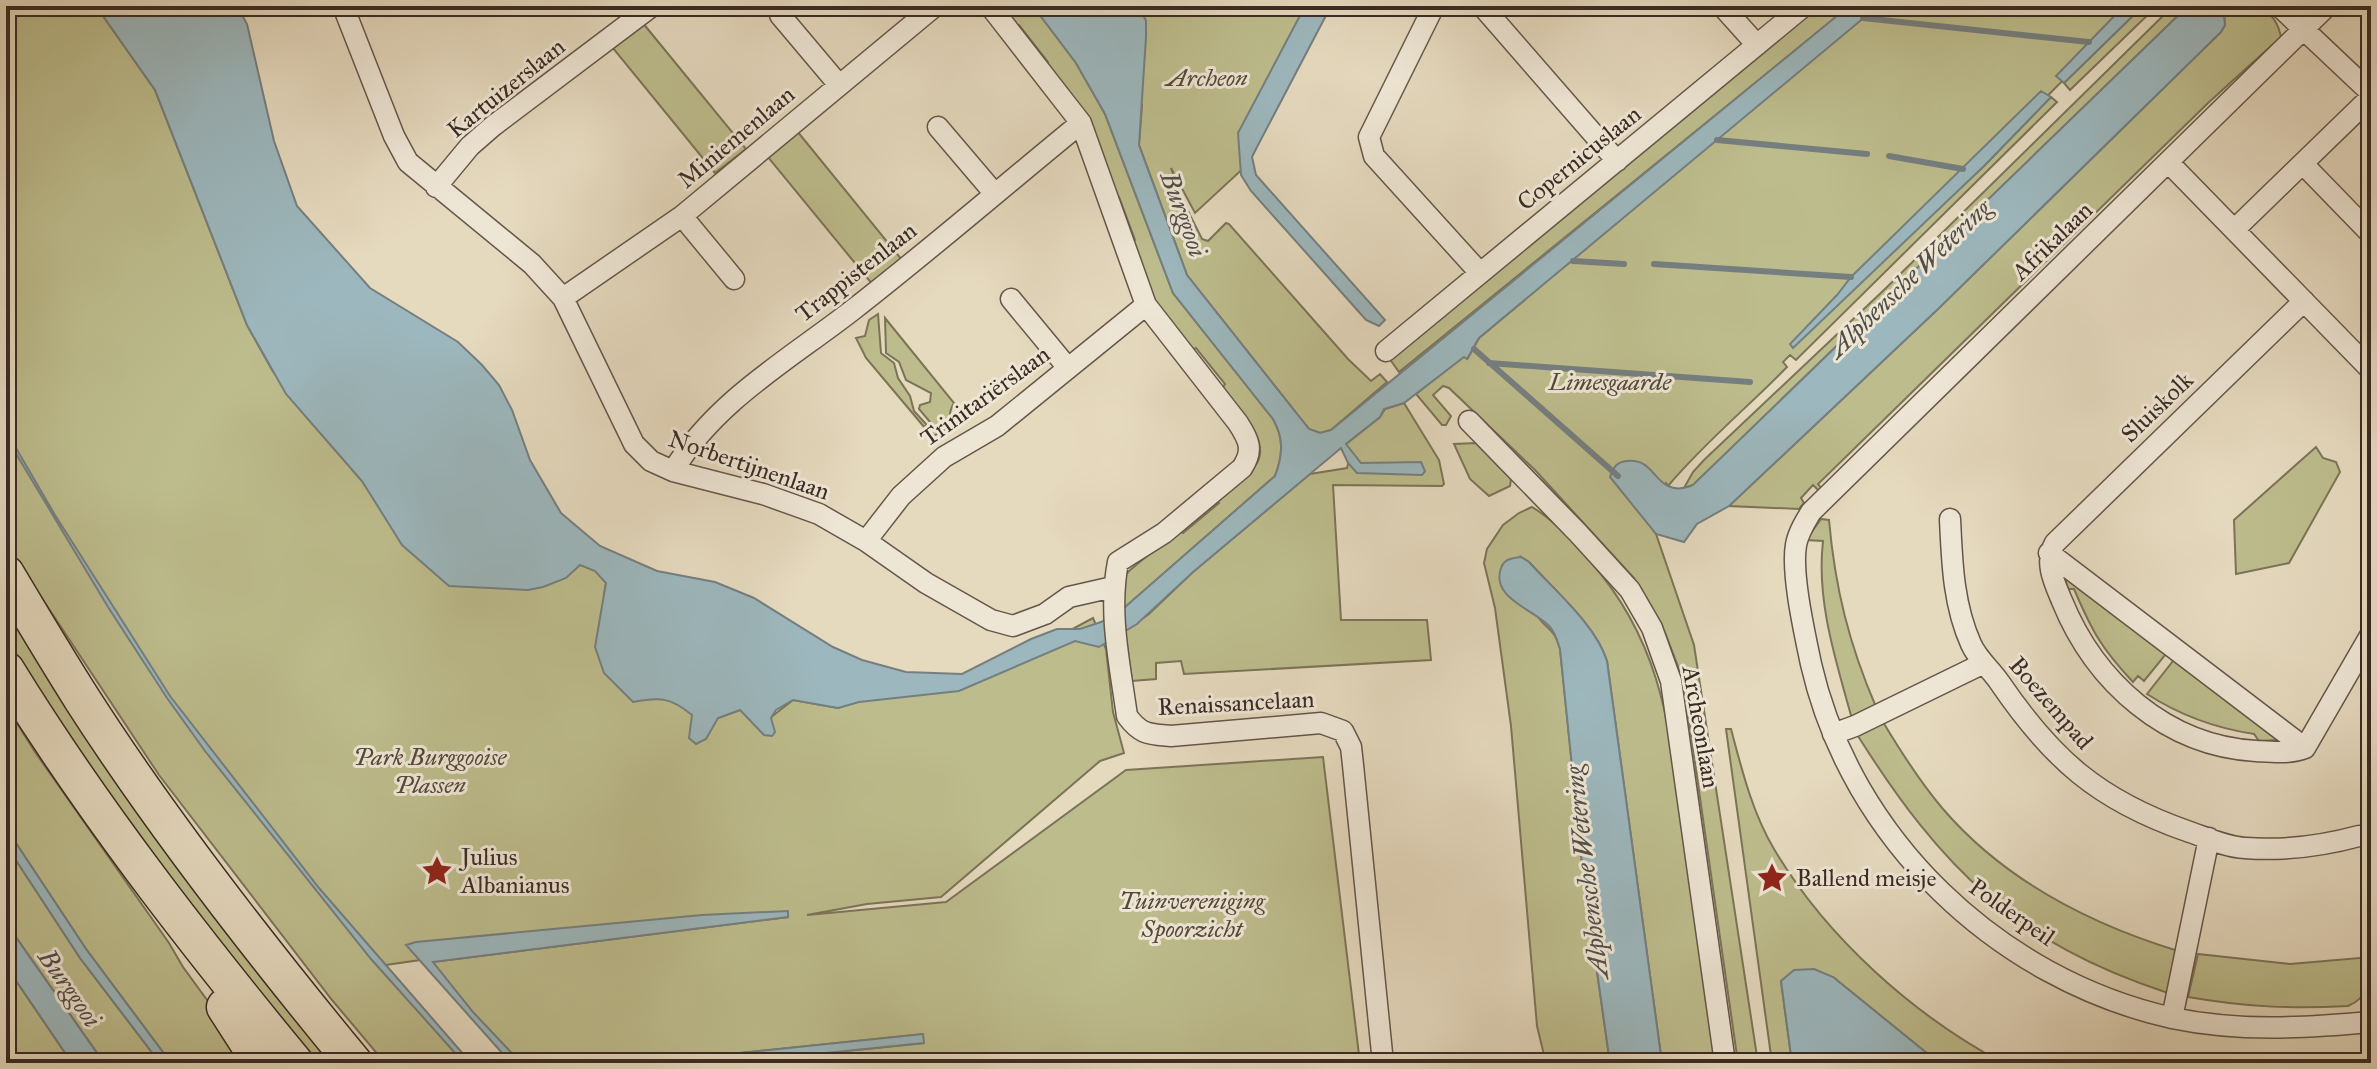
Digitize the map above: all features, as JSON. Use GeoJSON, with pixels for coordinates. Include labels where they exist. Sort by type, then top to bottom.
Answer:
{"type":"FeatureCollection","features":[{"type":"Feature","properties":{"kind":"highway"},"geometry":{"type":"LineString","coordinates":[[6,574],[91,712],[167,821],[281,974],[354,1063]]}},
{"type":"Feature","properties":{"kind":"highway"},"geometry":{"type":"LineString","coordinates":[[6,670],[37,720],[169,904],[295,1063]]}},
{"type":"Feature","properties":{"kind":"highway"},"geometry":{"type":"LineString","coordinates":[[169,904],[236,1026],[261,1063]]}},
{"type":"Feature","properties":{"kind":"highway"},"geometry":{"type":"LineString","coordinates":[[281,974],[345,1026],[378,1063]]}},
{"type":"Feature","properties":{"kind":"street"},"geometry":{"type":"LineString","coordinates":[[345,10],[366,6]]}},
{"type":"Feature","properties":{"kind":"street","name":"Kartuizerslaan"},"geometry":{"type":"LineString","coordinates":[[436,187],[470,146],[493,126],[652,6]]}},
{"type":"Feature","properties":{"kind":"street","name":"Miniemenlaan"},"geometry":{"type":"LineString","coordinates":[[563,298],[682,216],[935,6]]}},
{"type":"Feature","properties":{"kind":"street","name":"Renaissancelaan"},"geometry":{"type":"LineString","coordinates":[[990,6],[1081,123],[1146,305],[1250,442],[1249,457],[1242,468],[1164,533],[1118,562],[1113,610],[1127,716],[1137,729],[1171,736],[1321,723],[1343,731],[1351,747],[1383,1063]]}},
{"type":"Feature","properties":{"kind":"street"},"geometry":{"type":"LineString","coordinates":[[1434,6],[1369,137],[1374,156],[1480,273]]}},
{"type":"Feature","properties":{"kind":"street"},"geometry":{"type":"LineString","coordinates":[[1482,6],[1617,161]]}},
{"type":"Feature","properties":{"kind":"street"},"geometry":{"type":"LineString","coordinates":[[1722,6],[1757,45]]}},
{"type":"Feature","properties":{"kind":"street","name":"Copernicuslaan"},"geometry":{"type":"LineString","coordinates":[[1386,351],[1804,6]]}},
{"type":"Feature","properties":{"kind":"street"},"geometry":{"type":"LineString","coordinates":[[2235,229],[2371,95],[2279,6]]}},
{"type":"Feature","properties":{"kind":"street","name":"Afrikalaan"},"geometry":{"type":"LineString","coordinates":[[1811,512],[2327,6]]}},
{"type":"Feature","properties":{"kind":"street","name":"Norbertijnenlaan"},"geometry":{"type":"LineString","coordinates":[[345,10],[394,136],[408,162],[532,264],[563,298],[634,444],[651,461],[673,471],[763,494],[819,514],[991,620],[1013,626],[1045,614],[1069,597],[1113,587]]}},
{"type":"Feature","properties":{"kind":"street"},"geometry":{"type":"LineString","coordinates":[[780,15],[839,85]]}},
{"type":"Feature","properties":{"kind":"street","name":"Trappistenlaan"},"geometry":{"type":"LineString","coordinates":[[673,471],[708,423],[737,397],[853,310],[1081,123]]}},
{"type":"Feature","properties":{"kind":"street"},"geometry":{"type":"LineString","coordinates":[[938,127],[995,194]]}},
{"type":"Feature","properties":{"kind":"street"},"geometry":{"type":"LineString","coordinates":[[2169,163],[2371,370]]}},
{"type":"Feature","properties":{"kind":"street"},"geometry":{"type":"LineString","coordinates":[[2303,164],[2371,234]]}},
{"type":"Feature","properties":{"kind":"street"},"geometry":{"type":"LineString","coordinates":[[682,216],[734,279]]}},
{"type":"Feature","properties":{"kind":"street"},"geometry":{"type":"LineString","coordinates":[[1011,299],[1068,368]]}},
{"type":"Feature","properties":{"kind":"street","name":"Sluiskolk"},"geometry":{"type":"LineString","coordinates":[[2049,553],[2055,543],[2304,301]]}},
{"type":"Feature","properties":{"kind":"street","name":"Trinitariërslaan"},"geometry":{"type":"LineString","coordinates":[[866,541],[901,496],[936,464],[997,426],[1146,305]]}},
{"type":"Feature","properties":{"kind":"street","name":"Archeonlaan"},"geometry":{"type":"LineString","coordinates":[[1469,421],[1621,579],[1652,628],[1671,681],[1725,1063]]}},
{"type":"Feature","properties":{"kind":"street","name":"Polderpeil"},"geometry":{"type":"LineString","coordinates":[[1811,512],[1796,545],[1802,621],[1815,683],[1833,734],[1860,790],[1894,841],[1931,883],[1970,919],[2013,949],[2064,978],[2116,1001],[2172,1018],[2269,1028],[2371,1022]]}},
{"type":"Feature","properties":{"kind":"street","name":"Boezempad"},"geometry":{"type":"LineString","coordinates":[[1950,519],[1954,585],[1971,646],[2032,729],[2078,774],[2127,807],[2241,848],[2320,845],[2359,836]]}},
{"type":"Feature","properties":{"kind":"street"},"geometry":{"type":"LineString","coordinates":[[2049,553],[2305,748]]}},
{"type":"Feature","properties":{"kind":"street"},"geometry":{"type":"LineString","coordinates":[[2049,553],[2050,568],[2081,641],[2108,679],[2135,704],[2178,730],[2231,749],[2277,752],[2305,748],[2371,634]]}},
{"type":"Feature","properties":{"kind":"street","name":"Boezempad"},"geometry":{"type":"LineString","coordinates":[[1833,734],[1982,664]]}},
{"type":"Feature","properties":{"kind":"street"},"geometry":{"type":"LineString","coordinates":[[2172,1018],[2209,838]]}},
{"type":"Feature","properties":{"kind":"green space","name":"Park Burggooise Plassen"},"geometry":{"type":"Polygon","coordinates":[[[6,6],[96,6],[155,90],[247,325],[272,370],[303,413],[362,481],[405,547],[570,570],[581,563],[595,569],[606,583],[604,595],[661,696],[693,715],[718,718],[740,710],[770,718],[793,700],[838,708],[860,701],[959,690],[1093,618],[1106,649],[1113,712],[1124,753],[1100,761],[941,897],[867,904],[807,915],[946,902],[1126,770],[1323,757],[1360,1063],[729,1063],[923,1043],[923,1034],[644,1063],[521,1063],[473,1013],[432,962],[788,917],[788,912],[681,922],[379,966],[464,1063],[385,1063],[332,1000],[159,775],[6,544],[6,6]]]}},
{"type":"Feature","properties":{"kind":"green space"},"geometry":{"type":"Polygon","coordinates":[[[996,6],[1033,6],[1076,63],[1105,114],[1173,293],[1273,419],[1281,440],[1280,461],[1275,476],[1124,608],[1124,577],[1129,571],[1178,530],[1183,533],[1219,503],[1217,500],[1255,466],[1260,456],[1260,446],[1251,426],[1221,390],[1225,384],[1196,348],[1192,350],[1156,307],[1131,243],[1135,240],[1119,197],[1115,197],[1045,66],[1048,62],[1019,25],[1015,27],[996,6]]]}},
{"type":"Feature","properties":{"kind":"green space","name":"Archeon"},"geometry":{"type":"Polygon","coordinates":[[[1059,6],[1321,6],[1248,164],[1195,213],[1171,168],[1180,195],[1202,239],[1208,241],[1226,223],[1229,224],[1348,359],[1371,381],[1380,374],[1387,382],[1331,430],[1320,433],[1309,429],[1187,275],[1139,145],[1142,105],[1059,6]]]}},
{"type":"Feature","properties":{"kind":"green space"},"geometry":{"type":"Polygon","coordinates":[[[1814,6],[1859,6],[1781,62],[1399,372],[1389,358],[1814,6]]]}},
{"type":"Feature","properties":{"kind":"green space","name":"Limesgaarde"},"geometry":{"type":"Polygon","coordinates":[[[1875,6],[2137,6],[1892,252],[1984,166],[2051,97],[2057,102],[1796,360],[1790,355],[1783,362],[1787,367],[1668,486],[1666,483],[1645,518],[1656,534],[1694,645],[1758,1063],[1738,1063],[1690,728],[1679,669],[1665,633],[1634,578],[1535,470],[1449,388],[1443,386],[1433,395],[1451,416],[1446,425],[1442,425],[1416,394],[1464,356],[1468,358],[1479,338],[1875,6]]]}},
{"type":"Feature","properties":{"kind":"green space"},"geometry":{"type":"Polygon","coordinates":[[[2143,6],[2157,6],[2070,90],[2064,83],[2143,6]]]}},
{"type":"Feature","properties":{"kind":"green space"},"geometry":{"type":"Polygon","coordinates":[[[2173,6],[2188,6],[1693,485],[1684,488],[1704,460],[1885,289],[2173,6]]]}},
{"type":"Feature","properties":{"kind":"green space"},"geometry":{"type":"Polygon","coordinates":[[[2223,6],[2252,7],[2267,12],[2278,26],[2281,37],[2208,103],[1818,484],[1822,489],[1820,492],[1813,485],[1801,498],[1804,503],[1799,509],[1729,506],[1938,309],[2221,32],[2225,25],[2223,6]]]}},
{"type":"Feature","properties":{"kind":"green space"},"geometry":{"type":"Polygon","coordinates":[[[642,22],[746,149],[715,173],[612,47],[642,22]]]}},
{"type":"Feature","properties":{"kind":"green space"},"geometry":{"type":"Polygon","coordinates":[[[797,131],[902,260],[873,285],[767,156],[797,131]]]}},
{"type":"Feature","properties":{"kind":"green space"},"geometry":{"type":"Polygon","coordinates":[[[878,314],[881,353],[894,363],[898,378],[910,396],[914,411],[926,424],[925,428],[866,358],[856,338],[865,336],[869,320],[878,314]]]}},
{"type":"Feature","properties":{"kind":"green space"},"geometry":{"type":"Polygon","coordinates":[[[885,318],[954,403],[949,425],[931,437],[931,423],[919,409],[920,405],[930,402],[931,393],[906,380],[899,362],[886,353],[885,318]]]}},
{"type":"Feature","properties":{"kind":"green space"},"geometry":{"type":"Polygon","coordinates":[[[1404,403],[1439,460],[1444,484],[1333,485],[1341,620],[1427,620],[1431,660],[1184,674],[1181,661],[1156,663],[1156,679],[1132,681],[1125,631],[1149,614],[1193,572],[1310,474],[1347,468],[1346,444],[1380,417],[1385,409],[1404,403]]]}},
{"type":"Feature","properties":{"kind":"green space"},"geometry":{"type":"Polygon","coordinates":[[[1476,443],[1511,479],[1510,486],[1489,496],[1470,479],[1454,444],[1476,443]]]}},
{"type":"Feature","properties":{"kind":"green space"},"geometry":{"type":"Polygon","coordinates":[[[2316,447],[2323,458],[2336,462],[2340,472],[2289,563],[2236,574],[2234,520],[2316,447]]]}},
{"type":"Feature","properties":{"kind":"green space"},"geometry":{"type":"Polygon","coordinates":[[[1532,507],[1570,539],[1616,594],[1636,628],[1650,662],[1669,733],[1715,1063],[1662,1063],[1607,661],[1584,621],[1521,557],[1536,613],[1555,635],[1560,649],[1583,873],[1610,1063],[1546,1063],[1537,1026],[1511,726],[1495,608],[1484,563],[1487,549],[1503,525],[1532,507]]]}},
{"type":"Feature","properties":{"kind":"green space"},"geometry":{"type":"Polygon","coordinates":[[[1821,519],[1829,520],[1845,615],[1876,707],[1852,719],[1825,608],[1823,541],[1806,540],[1821,519]]]}},
{"type":"Feature","properties":{"kind":"green space"},"geometry":{"type":"Polygon","coordinates":[[[2063,572],[2170,649],[2144,681],[2138,676],[2133,682],[2105,649],[2074,589],[2068,589],[2063,572]]]}},
{"type":"Feature","properties":{"kind":"green space"},"geometry":{"type":"Polygon","coordinates":[[[6,597],[338,1063],[313,1063],[274,1016],[33,693],[6,648],[6,597]]]}},
{"type":"Feature","properties":{"kind":"green space"},"geometry":{"type":"Polygon","coordinates":[[[2177,656],[2279,740],[2259,741],[2254,734],[2198,720],[2147,694],[2177,656]]]}},
{"type":"Feature","properties":{"kind":"green space"},"geometry":{"type":"Polygon","coordinates":[[[6,706],[183,967],[253,1063],[171,1063],[86,949],[6,828],[6,706]]]}},
{"type":"Feature","properties":{"kind":"green space"},"geometry":{"type":"Polygon","coordinates":[[[1883,722],[1911,767],[1943,809],[1993,857],[2021,878],[2081,913],[2178,951],[2168,993],[2068,951],[2025,925],[1988,896],[1920,825],[1858,736],[1883,722]]]}},
{"type":"Feature","properties":{"kind":"green space"},"geometry":{"type":"Polygon","coordinates":[[[1726,729],[1731,729],[1748,790],[1766,835],[1819,913],[1874,971],[1905,997],[1969,1044],[2003,1063],[1939,1063],[1833,977],[1781,981],[1792,1063],[1772,1063],[1726,729]]]}},
{"type":"Feature","properties":{"kind":"green space"},"geometry":{"type":"Polygon","coordinates":[[[6,845],[80,958],[160,1063],[104,1063],[6,923],[6,845]]]}},
{"type":"Feature","properties":{"kind":"green space"},"geometry":{"type":"Polygon","coordinates":[[[2198,954],[2290,964],[2371,957],[2365,992],[2355,1002],[2348,1006],[2287,1007],[2188,997],[2198,954]]]}},
{"type":"Feature","properties":{"kind":"green space"},"geometry":{"type":"Polygon","coordinates":[[[6,966],[72,1063],[6,1063],[6,966]]]}},
{"type":"Feature","properties":{"kind":"water"},"geometry":{"type":"Polygon","coordinates":[[[96,6],[237,6],[247,24],[274,141],[297,206],[370,288],[458,342],[482,365],[499,385],[512,410],[530,460],[561,513],[600,546],[657,571],[715,582],[754,598],[833,647],[862,660],[906,672],[962,674],[1031,639],[1057,629],[1080,629],[1101,622],[1124,608],[1275,476],[1281,454],[1281,440],[1273,419],[1173,293],[1105,114],[1076,63],[1033,6],[1139,6],[1146,21],[1146,37],[1139,145],[1187,275],[1309,429],[1320,433],[1331,430],[1849,6],[1878,6],[1479,338],[1467,359],[1464,357],[1404,403],[1384,409],[1380,417],[1346,444],[1361,463],[1421,462],[1425,471],[1422,475],[1357,473],[1341,448],[1193,572],[1137,624],[1099,647],[1075,641],[959,691],[859,702],[838,708],[793,700],[776,710],[771,718],[775,732],[772,736],[764,735],[740,710],[718,718],[706,739],[696,744],[689,738],[692,715],[664,700],[633,702],[604,673],[595,647],[606,583],[595,571],[580,565],[566,578],[528,590],[449,586],[402,545],[362,481],[286,394],[247,325],[155,90],[96,6]]]}},
{"type":"Feature","properties":{"kind":"water"},"geometry":{"type":"Polygon","coordinates":[[[1305,6],[1331,6],[1252,157],[1256,175],[1385,320],[1379,326],[1366,320],[1251,191],[1241,175],[1238,133],[1305,6]]]}},
{"type":"Feature","properties":{"kind":"water"},"geometry":{"type":"Polygon","coordinates":[[[2124,6],[2143,6],[2064,83],[2056,76],[2124,6]]]}},
{"type":"Feature","properties":{"kind":"water","name":"Alphensche Wetering"},"geometry":{"type":"Polygon","coordinates":[[[2188,6],[2223,6],[2225,25],[2221,32],[1938,309],[1729,506],[1697,524],[1684,542],[1656,534],[1610,477],[1616,466],[1635,461],[1646,466],[1668,486],[1681,488],[1693,485],[2188,6]]]}},
{"type":"Feature","properties":{"kind":"water"},"geometry":{"type":"Polygon","coordinates":[[[2041,91],[2051,97],[1984,166],[1793,348],[1790,344],[1851,277],[2041,91]]]}},
{"type":"Feature","properties":{"kind":"water"},"geometry":{"type":"Polygon","coordinates":[[[6,431],[55,515],[170,696],[319,888],[471,1063],[464,1063],[371,959],[205,751],[108,607],[6,437],[6,431]]]}},
{"type":"Feature","properties":{"kind":"water","name":"Alphensche Wetering"},"geometry":{"type":"Polygon","coordinates":[[[1521,557],[1584,621],[1607,661],[1662,1063],[1610,1063],[1583,873],[1560,649],[1550,627],[1508,595],[1499,578],[1504,563],[1521,557]]]}},
{"type":"Feature","properties":{"kind":"water"},"geometry":{"type":"Polygon","coordinates":[[[6,828],[86,949],[171,1063],[160,1063],[80,958],[6,845],[6,828]]]}},
{"type":"Feature","properties":{"kind":"water"},"geometry":{"type":"Polygon","coordinates":[[[788,911],[788,917],[433,962],[473,1012],[521,1063],[511,1063],[406,945],[702,915],[788,911]]]}},
{"type":"Feature","properties":{"kind":"water"},"geometry":{"type":"Polygon","coordinates":[[[6,923],[104,1063],[72,1063],[6,966],[6,923]]]}},
{"type":"Feature","properties":{"kind":"water"},"geometry":{"type":"Polygon","coordinates":[[[1814,969],[1833,977],[1939,1063],[1792,1063],[1781,981],[1794,970],[1814,969]]]}},
{"type":"Feature","properties":{"kind":"water"},"geometry":{"type":"Polygon","coordinates":[[[923,1034],[924,1043],[729,1063],[644,1063],[923,1034]]]}},
{"type":"Feature","properties":{"kind":"waterway"},"geometry":{"type":"LineString","coordinates":[[1863,18],[2089,42]]}},
{"type":"Feature","properties":{"kind":"waterway"},"geometry":{"type":"LineString","coordinates":[[1717,140],[1867,154]]}},
{"type":"Feature","properties":{"kind":"waterway"},"geometry":{"type":"LineString","coordinates":[[1889,156],[1963,169]]}},
{"type":"Feature","properties":{"kind":"waterway"},"geometry":{"type":"LineString","coordinates":[[1573,261],[1624,264]]}},
{"type":"Feature","properties":{"kind":"waterway"},"geometry":{"type":"LineString","coordinates":[[1654,264],[1851,277]]}},
{"type":"Feature","properties":{"kind":"waterway"},"geometry":{"type":"LineString","coordinates":[[1474,349],[1618,476]]}},
{"type":"Feature","properties":{"kind":"waterway"},"geometry":{"type":"LineString","coordinates":[[1489,363],[1750,382]]}},
{"type":"Feature","properties":{"kind":"place","name":"Julius Albanianus"},"geometry":{"type":"Point","coordinates":[437,871]}},
{"type":"Feature","properties":{"kind":"place","name":"Ballend meisje"},"geometry":{"type":"Point","coordinates":[1772,878]}},
{"type":"Feature","properties":{"kind":"water label","name":"Burggooi"},"geometry":{"type":"Point","coordinates":[1184,214]}},
{"type":"Feature","properties":{"kind":"water label","name":"Burggooi"},"geometry":{"type":"Point","coordinates":[70,988]}},
{"type":"Feature","properties":{"kind":"park label","name":"Tuinvereniging Spoorzicht"},"geometry":{"type":"Point","coordinates":[1192,915]}}]}
